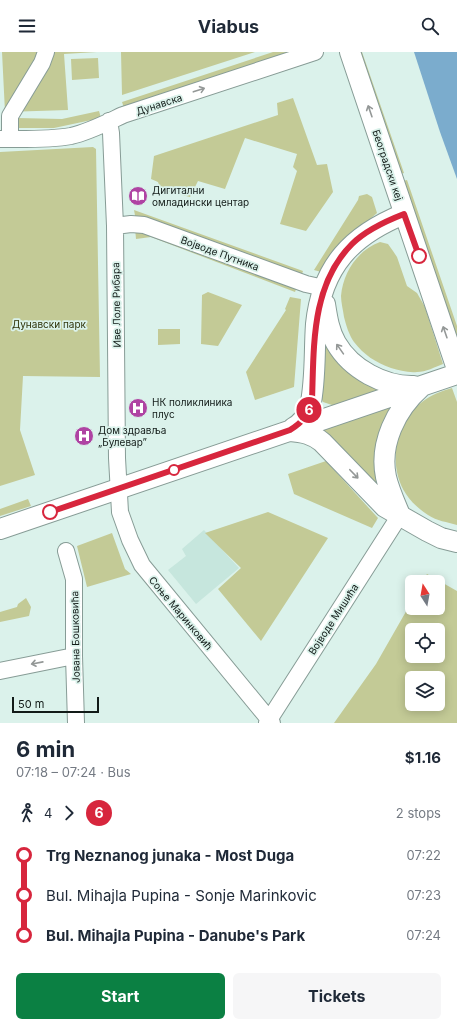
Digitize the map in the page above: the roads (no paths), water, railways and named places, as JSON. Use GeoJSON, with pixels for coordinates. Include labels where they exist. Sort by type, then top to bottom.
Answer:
{"type":"FeatureCollection","features":[{"type":"Feature","properties":{"kind":"main road","name":"Београдски кеј"},"geometry":{"type":"LineString","coordinates":[[350,52],[457,369]]}},
{"type":"Feature","properties":{"kind":"main road"},"geometry":{"type":"LineString","coordinates":[[290,430],[299,425],[308,414],[310,407],[316,324],[324,288],[331,273],[352,244],[383,223],[404,214]]}},
{"type":"Feature","properties":{"kind":"main road"},"geometry":{"type":"LineString","coordinates":[[324,288],[330,329],[335,342],[342,353],[355,365],[388,383],[406,387],[430,383]]}},
{"type":"Feature","properties":{"kind":"main road"},"geometry":{"type":"LineString","coordinates":[[0,529],[457,374]]}},
{"type":"Feature","properties":{"kind":"main road"},"geometry":{"type":"LineString","coordinates":[[400,515],[386,477],[384,465],[387,441],[401,410],[411,396],[430,383]]}},
{"type":"Feature","properties":{"kind":"main road"},"geometry":{"type":"LineString","coordinates":[[290,430],[305,432],[314,436],[327,446],[386,507],[441,538],[457,542]]}},
{"type":"Feature","properties":{"kind":"street"},"geometry":{"type":"LineString","coordinates":[[5,139],[10,116],[42,63],[46,52]]}},
{"type":"Feature","properties":{"kind":"street","name":"Дунавска"},"geometry":{"type":"LineString","coordinates":[[5,139],[71,136],[92,129],[123,115],[315,52]]}},
{"type":"Feature","properties":{"kind":"street","name":"Иве Лоле Рибара"},"geometry":{"type":"LineString","coordinates":[[109,121],[112,133],[115,226],[117,458],[119,488]]}},
{"type":"Feature","properties":{"kind":"street","name":"Војводе Путника"},"geometry":{"type":"LineString","coordinates":[[115,226],[131,224],[144,225],[306,284],[324,288]]}},
{"type":"Feature","properties":{"kind":"street","name":"Соње Маринковић"},"geometry":{"type":"LineString","coordinates":[[119,488],[120,512],[130,540],[142,565],[269,722]]}},
{"type":"Feature","properties":{"kind":"street","name":"Војводе Мишића"},"geometry":{"type":"LineString","coordinates":[[269,722],[400,515]]}},
{"type":"Feature","properties":{"kind":"street","name":"Јована Бошковића"},"geometry":{"type":"LineString","coordinates":[[66,551],[74,579],[76,723]]}},
{"type":"Feature","properties":{"kind":"street"},"geometry":{"type":"LineString","coordinates":[[0,671],[74,656]]}},
{"type":"Feature","properties":{"kind":"water"},"geometry":{"type":"Polygon","coordinates":[[[414,52],[457,52],[457,179],[440,132],[414,52]]]}},
{"type":"Feature","properties":{"kind":"place","name":"Дигитални омладински центар"},"geometry":{"type":"Point","coordinates":[138,196]}},
{"type":"Feature","properties":{"kind":"place","name":"НК поликлиника плус"},"geometry":{"type":"Point","coordinates":[138,408]}},
{"type":"Feature","properties":{"kind":"place","name":"Дом здравља „Булевар”"},"geometry":{"type":"Point","coordinates":[84,436]}},
{"type":"Feature","properties":{"kind":"park label","name":"Дунавски парк"},"geometry":{"type":"Point","coordinates":[49,324]}}]}
